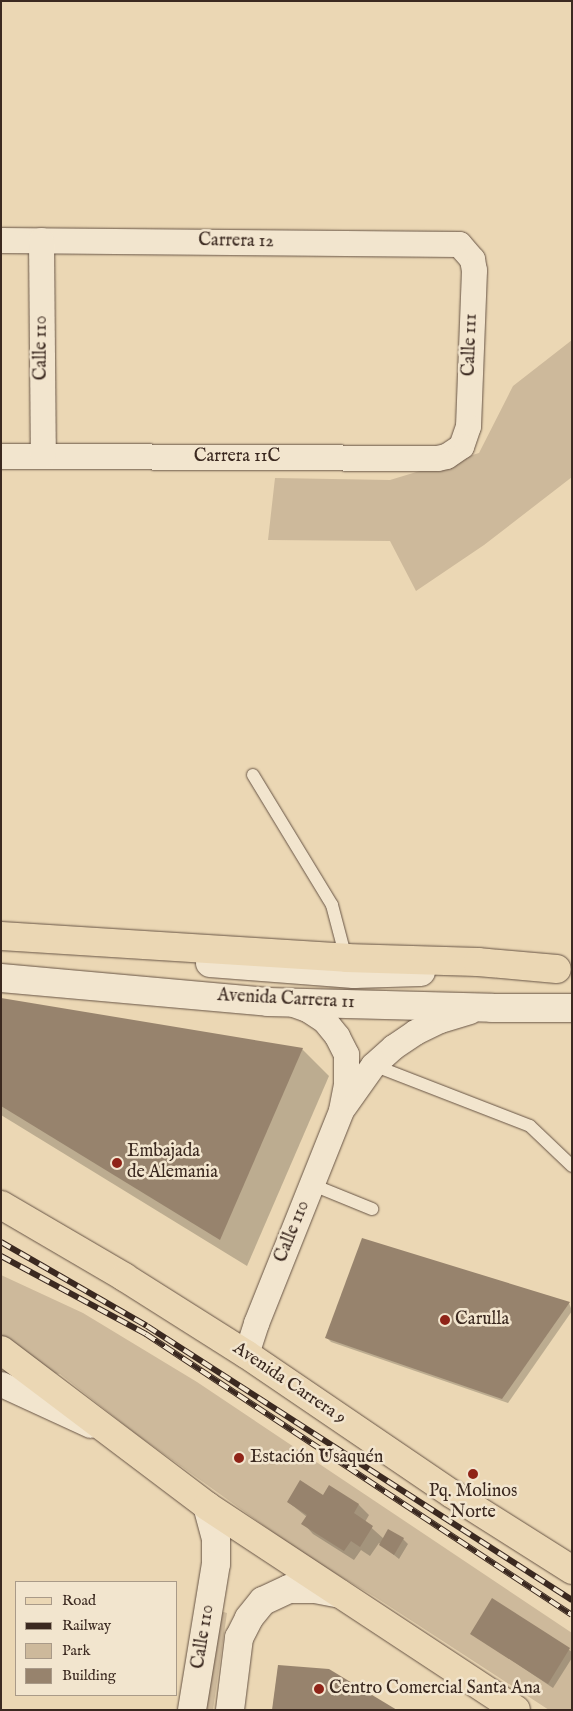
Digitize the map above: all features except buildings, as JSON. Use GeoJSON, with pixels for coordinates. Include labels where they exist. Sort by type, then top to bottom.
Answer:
{"type":"FeatureCollection","features":[{"type":"Feature","properties":{"kind":"main road"},"geometry":{"type":"LineString","coordinates":[[1,936],[350,966],[478,962],[564,969]]}},
{"type":"Feature","properties":{"kind":"main road","name":"Avenida Carrera 11"},"geometry":{"type":"LineString","coordinates":[[1,947],[350,966]]}},
{"type":"Feature","properties":{"kind":"main road","name":"Avenida Carrera 11"},"geometry":{"type":"LineString","coordinates":[[1,978],[278,1002],[492,1008],[572,1008]]}},
{"type":"Feature","properties":{"kind":"main road","name":"Avenida Carrera 9"},"geometry":{"type":"LineString","coordinates":[[1,1205],[124,1277],[246,1354],[452,1494],[572,1570]]}},
{"type":"Feature","properties":{"kind":"main road"},"geometry":{"type":"LineString","coordinates":[[1,1350],[207,1506],[516,1710]]}},
{"type":"Feature","properties":{"kind":"main road","name":"Calle 110"},"geometry":{"type":"LineString","coordinates":[[192,1710],[216,1564],[216,1539],[207,1506]]}},
{"type":"Feature","properties":{"kind":"main road","name":"Calle 110"},"geometry":{"type":"LineString","coordinates":[[230,1710],[239,1638],[249,1618],[263,1601],[289,1589],[315,1589],[340,1594]]}},
{"type":"Feature","properties":{"kind":"street","name":"Carrera 12"},"geometry":{"type":"LineString","coordinates":[[1,240],[459,244],[467,252]]}},
{"type":"Feature","properties":{"kind":"street","name":"Calle 110"},"geometry":{"type":"LineString","coordinates":[[41,240],[43,456]]}},
{"type":"Feature","properties":{"kind":"street","name":"Calle 111"},"geometry":{"type":"LineString","coordinates":[[465,439],[469,411],[474,270],[472,259],[467,252]]}},
{"type":"Feature","properties":{"kind":"street","name":"Carrera 11C"},"geometry":{"type":"LineString","coordinates":[[1,456],[436,458],[455,451],[465,439]]}},
{"type":"Feature","properties":{"kind":"street","name":"Calle 110"},"geometry":{"type":"LineString","coordinates":[[246,1354],[256,1323],[313,1185],[341,1110],[346,1084],[346,1054],[337,1036],[324,1020],[307,1009],[278,1002]]}},
{"type":"Feature","properties":{"kind":"street","name":"Calle 110"},"geometry":{"type":"LineString","coordinates":[[341,1110],[373,1065],[400,1042],[440,1020],[466,1012],[492,1008]]}},
{"type":"Feature","properties":{"kind":"street"},"geometry":{"type":"LineString","coordinates":[[1,1384],[118,1438]]}},
{"type":"Feature","properties":{"kind":"lane"},"geometry":{"type":"LineString","coordinates":[[253,775],[332,905],[350,966]]}},
{"type":"Feature","properties":{"kind":"lane"},"geometry":{"type":"LineString","coordinates":[[373,1065],[530,1126],[572,1166]]}},
{"type":"Feature","properties":{"kind":"lane"},"geometry":{"type":"LineString","coordinates":[[313,1185],[372,1209]]}},
{"type":"Feature","properties":{"kind":"green space"},"geometry":{"type":"Polygon","coordinates":[[[572,340],[572,477],[484,545],[416,591],[390,541],[268,540],[275,478],[390,480],[479,453],[513,386],[572,340]]]}},
{"type":"Feature","properties":{"kind":"green space"},"geometry":{"type":"Polygon","coordinates":[[[1,1275],[83,1313],[197,1382],[572,1633],[572,1710],[549,1710],[375,1597],[306,1556],[136,1434],[60,1374],[46,1372],[1,1336],[1,1275]]]}},
{"type":"Feature","properties":{"kind":"green space"},"geometry":{"type":"Polygon","coordinates":[[[220,1611],[227,1613],[213,1710],[205,1710],[220,1611]]]}},
{"type":"Feature","properties":{"kind":"railway"},"geometry":{"type":"LineString","coordinates":[[1,1242],[147,1326],[572,1600]]}},
{"type":"Feature","properties":{"kind":"railway"},"geometry":{"type":"LineString","coordinates":[[1,1256],[146,1334],[572,1615]]}},
{"type":"Feature","properties":{"kind":"place","name":"Embajada de Alemania"},"geometry":{"type":"Point","coordinates":[117,1163]}},
{"type":"Feature","properties":{"kind":"place","name":"Carulla"},"geometry":{"type":"Point","coordinates":[445,1320]}},
{"type":"Feature","properties":{"kind":"place","name":"Estación Usaquén"},"geometry":{"type":"Point","coordinates":[239,1458]}},
{"type":"Feature","properties":{"kind":"place","name":"Pq. Molinos Norte"},"geometry":{"type":"Point","coordinates":[473,1474]}},
{"type":"Feature","properties":{"kind":"place","name":"Centro Comercial Santa Ana"},"geometry":{"type":"Point","coordinates":[319,1689]}}]}
